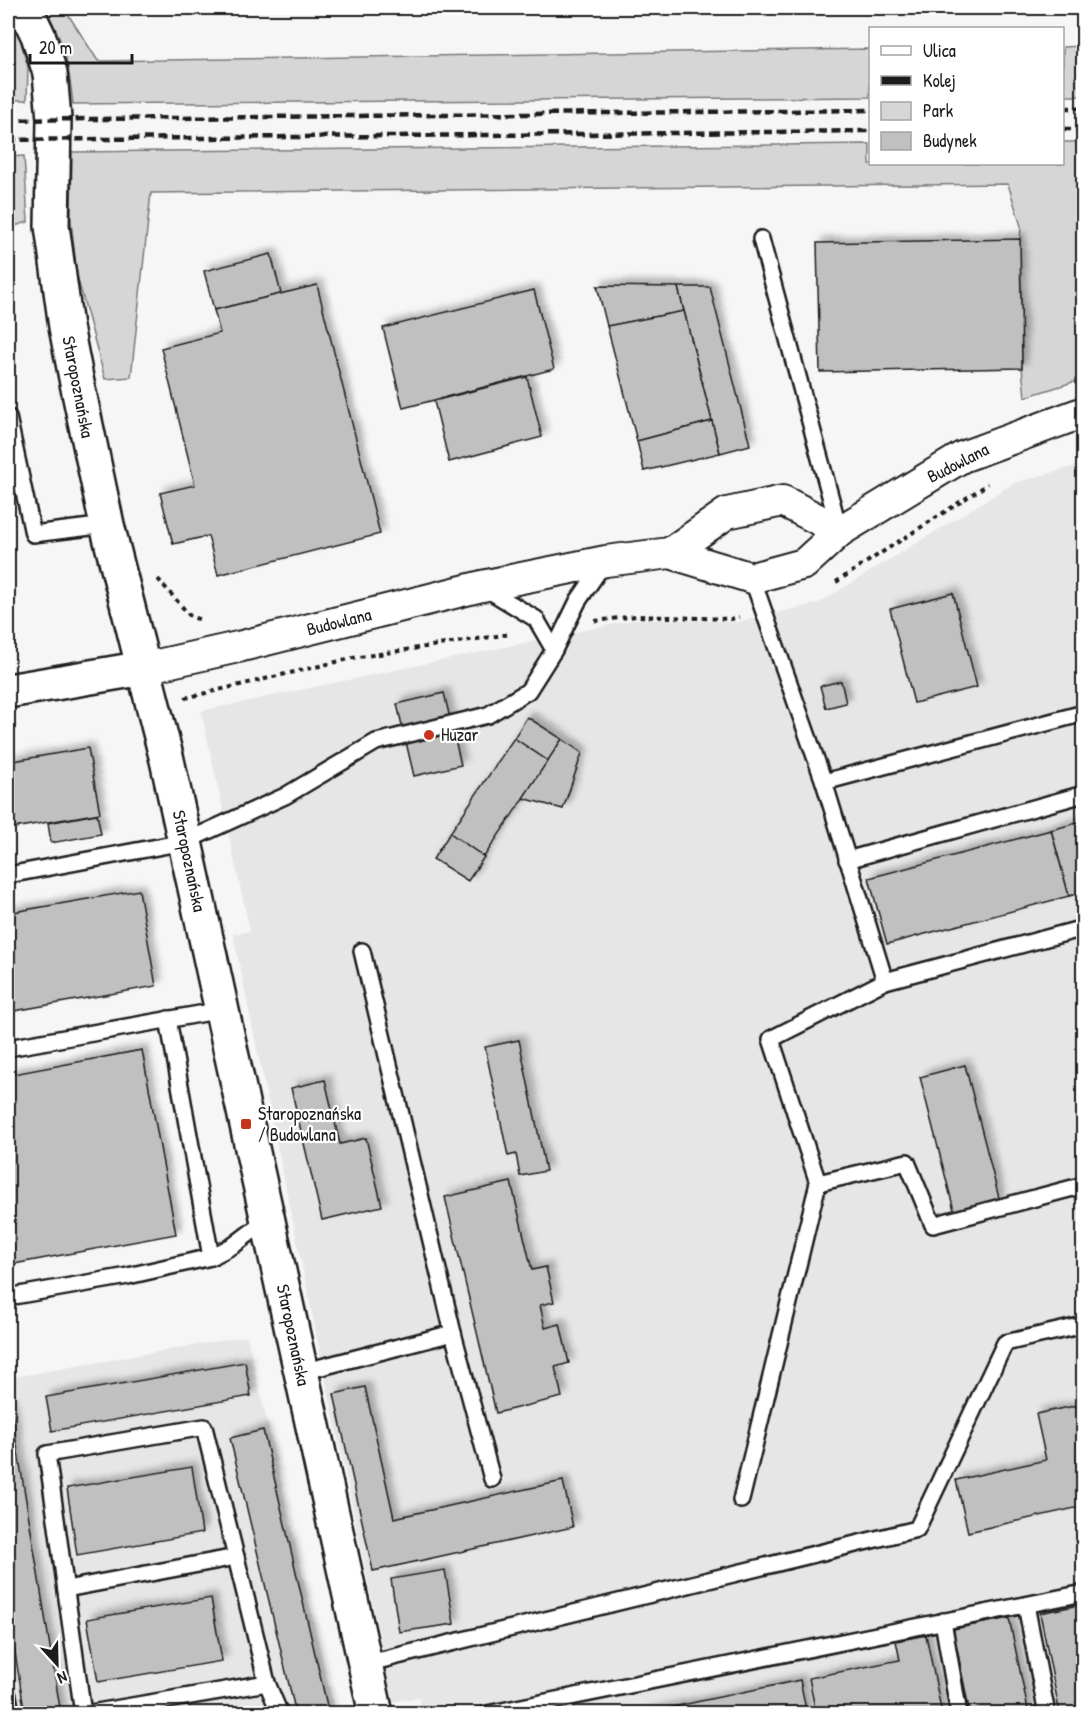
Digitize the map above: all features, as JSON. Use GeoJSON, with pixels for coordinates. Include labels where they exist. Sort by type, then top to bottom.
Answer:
{"type":"FeatureCollection","features":[{"type":"Feature","properties":{"kind":"street","name":"Staropoznańska"},"geometry":{"type":"LineString","coordinates":[[25,8],[38,34],[50,73],[54,119],[52,226],[76,383],[107,525],[167,760],[376,1713]]}},
{"type":"Feature","properties":{"kind":"street","name":"Budowlana"},"geometry":{"type":"LineString","coordinates":[[8,691],[144,668],[482,586],[606,561],[670,553],[752,578],[804,564],[840,531],[962,457],[1083,412]]}},
{"type":"Feature","properties":{"kind":"street","name":"Budowlana"},"geometry":{"type":"LineString","coordinates":[[670,553],[727,513],[783,501],[840,531]]}},
{"type":"Feature","properties":{"kind":"lane"},"geometry":{"type":"LineString","coordinates":[[761,239],[840,531]]}},
{"type":"Feature","properties":{"kind":"lane"},"geometry":{"type":"LineString","coordinates":[[8,417],[33,534],[107,525]]}},
{"type":"Feature","properties":{"kind":"lane"},"geometry":{"type":"LineString","coordinates":[[8,875],[184,842],[285,796],[376,742],[488,715],[528,691],[554,650],[578,601],[606,561]]}},
{"type":"Feature","properties":{"kind":"lane"},"geometry":{"type":"LineString","coordinates":[[752,578],[824,782],[885,981]]}},
{"type":"Feature","properties":{"kind":"lane"},"geometry":{"type":"LineString","coordinates":[[482,586],[536,619],[554,650]]}},
{"type":"Feature","properties":{"kind":"lane"},"geometry":{"type":"LineString","coordinates":[[824,782],[1083,713]]}},
{"type":"Feature","properties":{"kind":"lane"},"geometry":{"type":"LineString","coordinates":[[847,860],[1083,794]]}},
{"type":"Feature","properties":{"kind":"lane"},"geometry":{"type":"LineString","coordinates":[[741,1500],[818,1183],[771,1039],[885,981],[1083,927]]}},
{"type":"Feature","properties":{"kind":"lane"},"geometry":{"type":"LineString","coordinates":[[362,951],[453,1333],[492,1479]]}},
{"type":"Feature","properties":{"kind":"lane"},"geometry":{"type":"LineString","coordinates":[[8,1048],[222,1010]]}},
{"type":"Feature","properties":{"kind":"lane"},"geometry":{"type":"LineString","coordinates":[[168,1019],[211,1257]]}},
{"type":"Feature","properties":{"kind":"lane"},"geometry":{"type":"LineString","coordinates":[[818,1183],[907,1161],[933,1225],[1083,1185]]}},
{"type":"Feature","properties":{"kind":"lane"},"geometry":{"type":"LineString","coordinates":[[8,1297],[128,1276],[211,1257],[234,1245],[268,1219]]}},
{"type":"Feature","properties":{"kind":"lane"},"geometry":{"type":"LineString","coordinates":[[365,1664],[917,1529],[1005,1343],[1083,1325]]}},
{"type":"Feature","properties":{"kind":"lane"},"geometry":{"type":"LineString","coordinates":[[302,1372],[453,1333]]}},
{"type":"Feature","properties":{"kind":"lane"},"geometry":{"type":"LineString","coordinates":[[267,1683],[84,1713],[47,1454],[204,1427],[267,1683],[280,1713]]}},
{"type":"Feature","properties":{"kind":"lane"},"geometry":{"type":"LineString","coordinates":[[66,1589],[236,1557]]}},
{"type":"Feature","properties":{"kind":"lane"},"geometry":{"type":"LineString","coordinates":[[495,1713],[1083,1593]]}},
{"type":"Feature","properties":{"kind":"lane"},"geometry":{"type":"LineString","coordinates":[[1026,1605],[1047,1713]]}},
{"type":"Feature","properties":{"kind":"lane"},"geometry":{"type":"LineString","coordinates":[[943,1621],[959,1713]]}},
{"type":"Feature","properties":{"kind":"lane"},"geometry":{"type":"LineString","coordinates":[[8,1696],[10,1713]]}},
{"type":"Feature","properties":{"kind":"path"},"geometry":{"type":"LineString","coordinates":[[830,586],[988,484]]}},
{"type":"Feature","properties":{"kind":"path"},"geometry":{"type":"LineString","coordinates":[[156,577],[191,617],[202,620]]}},
{"type":"Feature","properties":{"kind":"path"},"geometry":{"type":"LineString","coordinates":[[566,626],[636,616],[731,619],[763,611]]}},
{"type":"Feature","properties":{"kind":"path"},"geometry":{"type":"LineString","coordinates":[[180,699],[353,658],[542,629]]}},
{"type":"Feature","properties":{"kind":"path"},"geometry":{"type":"LineString","coordinates":[[238,647],[247,683]]}},
{"type":"Feature","properties":{"kind":"shaded area"},"geometry":{"type":"Polygon","coordinates":[[[1083,464],[1083,1713],[423,1714],[419,1697],[393,1702],[233,934],[250,931],[201,711],[638,619],[737,622],[819,603],[1014,483],[1083,464]]]}},
{"type":"Feature","properties":{"kind":"shaded area"},"geometry":{"type":"Polygon","coordinates":[[[247,1336],[335,1713],[8,1714],[8,1378],[247,1336]]]}},
{"type":"Feature","properties":{"kind":"green space"},"geometry":{"type":"Polygon","coordinates":[[[45,8],[64,8],[98,61],[869,49],[869,97],[73,104],[65,54],[45,8]]]}},
{"type":"Feature","properties":{"kind":"green space"},"geometry":{"type":"Polygon","coordinates":[[[8,14],[19,34],[28,67],[27,100],[8,100],[8,14]]]}},
{"type":"Feature","properties":{"kind":"green space"},"geometry":{"type":"Polygon","coordinates":[[[1083,46],[1083,96],[1064,96],[1064,47],[1083,46]]]}},
{"type":"Feature","properties":{"kind":"green space"},"geometry":{"type":"Polygon","coordinates":[[[1064,142],[1083,142],[1083,379],[1025,397],[1022,368],[1021,226],[1008,184],[151,193],[131,377],[105,379],[77,276],[71,220],[72,152],[869,144],[869,165],[1064,165],[1064,142]]]}},
{"type":"Feature","properties":{"kind":"green space"},"geometry":{"type":"Polygon","coordinates":[[[24,156],[28,222],[8,228],[8,157],[24,156]]]}},
{"type":"Feature","properties":{"kind":"building"},"geometry":{"type":"Polygon","coordinates":[[[1020,239],[1022,368],[820,372],[817,243],[1020,239]]]}},
{"type":"Feature","properties":{"kind":"building"},"geometry":{"type":"Polygon","coordinates":[[[271,254],[281,294],[214,310],[204,271],[271,254]]]}},
{"type":"Feature","properties":{"kind":"building"},"geometry":{"type":"Polygon","coordinates":[[[317,285],[380,534],[218,575],[208,536],[173,544],[160,493],[195,485],[161,348],[220,333],[214,310],[317,285]]]}},
{"type":"Feature","properties":{"kind":"building"},"geometry":{"type":"Polygon","coordinates":[[[597,286],[678,287],[684,311],[607,326],[597,286]]]}},
{"type":"Feature","properties":{"kind":"building"},"geometry":{"type":"Polygon","coordinates":[[[678,287],[710,287],[750,445],[720,453],[678,287]]]}},
{"type":"Feature","properties":{"kind":"building"},"geometry":{"type":"Polygon","coordinates":[[[534,290],[554,369],[403,408],[383,328],[534,290]]]}},
{"type":"Feature","properties":{"kind":"building"},"geometry":{"type":"Polygon","coordinates":[[[684,311],[712,421],[637,441],[607,326],[684,311]]]}},
{"type":"Feature","properties":{"kind":"building"},"geometry":{"type":"Polygon","coordinates":[[[527,377],[542,437],[449,462],[434,401],[527,377]]]}},
{"type":"Feature","properties":{"kind":"building"},"geometry":{"type":"Polygon","coordinates":[[[712,421],[720,453],[644,471],[637,441],[712,421]]]}},
{"type":"Feature","properties":{"kind":"building"},"geometry":{"type":"Polygon","coordinates":[[[953,593],[977,687],[914,703],[890,609],[953,593]]]}},
{"type":"Feature","properties":{"kind":"building"},"geometry":{"type":"Polygon","coordinates":[[[841,681],[846,703],[826,708],[820,686],[841,681]]]}},
{"type":"Feature","properties":{"kind":"building","name":"Huzar"},"geometry":{"type":"Polygon","coordinates":[[[444,693],[461,765],[414,776],[397,704],[444,693]]]}},
{"type":"Feature","properties":{"kind":"building"},"geometry":{"type":"Polygon","coordinates":[[[527,717],[562,739],[548,761],[514,738],[527,717]]]}},
{"type":"Feature","properties":{"kind":"building"},"geometry":{"type":"Polygon","coordinates":[[[514,738],[548,761],[484,857],[450,833],[514,738]]]}},
{"type":"Feature","properties":{"kind":"building"},"geometry":{"type":"Polygon","coordinates":[[[562,739],[582,753],[563,809],[523,798],[562,739]]]}},
{"type":"Feature","properties":{"kind":"building"},"geometry":{"type":"Polygon","coordinates":[[[88,748],[100,813],[8,829],[8,762],[88,748]]]}},
{"type":"Feature","properties":{"kind":"building"},"geometry":{"type":"Polygon","coordinates":[[[97,814],[101,834],[51,843],[48,823],[97,814]]]}},
{"type":"Feature","properties":{"kind":"building"},"geometry":{"type":"Polygon","coordinates":[[[1084,821],[1084,892],[1069,896],[1051,830],[1084,821]]]}},
{"type":"Feature","properties":{"kind":"building"},"geometry":{"type":"Polygon","coordinates":[[[1051,830],[1069,896],[887,944],[869,878],[1051,830]]]}},
{"type":"Feature","properties":{"kind":"building"},"geometry":{"type":"Polygon","coordinates":[[[450,833],[484,857],[468,881],[433,859],[450,833]]]}},
{"type":"Feature","properties":{"kind":"building"},"geometry":{"type":"Polygon","coordinates":[[[139,890],[156,986],[8,1012],[8,913],[139,890]]]}},
{"type":"Feature","properties":{"kind":"building"},"geometry":{"type":"Polygon","coordinates":[[[519,1040],[546,1171],[520,1176],[516,1154],[508,1156],[485,1047],[519,1040]]]}},
{"type":"Feature","properties":{"kind":"building"},"geometry":{"type":"Polygon","coordinates":[[[142,1050],[176,1234],[8,1265],[8,1075],[142,1050]]]}},
{"type":"Feature","properties":{"kind":"building"},"geometry":{"type":"Polygon","coordinates":[[[965,1065],[1000,1202],[955,1214],[920,1077],[965,1065]]]}},
{"type":"Feature","properties":{"kind":"building"},"geometry":{"type":"Polygon","coordinates":[[[325,1080],[340,1144],[366,1138],[382,1206],[322,1220],[291,1088],[325,1080]]]}},
{"type":"Feature","properties":{"kind":"building"},"geometry":{"type":"Polygon","coordinates":[[[511,1182],[532,1270],[546,1267],[554,1302],[540,1305],[545,1328],[560,1324],[569,1363],[555,1367],[562,1397],[496,1413],[445,1197],[511,1182]]]}},
{"type":"Feature","properties":{"kind":"building"},"geometry":{"type":"Polygon","coordinates":[[[245,1362],[251,1396],[52,1431],[46,1397],[245,1362]]]}},
{"type":"Feature","properties":{"kind":"building"},"geometry":{"type":"Polygon","coordinates":[[[365,1387],[394,1518],[563,1481],[573,1527],[373,1571],[334,1394],[365,1387]]]}},
{"type":"Feature","properties":{"kind":"building"},"geometry":{"type":"Polygon","coordinates":[[[10,1403],[61,1714],[25,1714],[8,1610],[8,1404],[10,1403]]]}},
{"type":"Feature","properties":{"kind":"building"},"geometry":{"type":"Polygon","coordinates":[[[1084,1404],[1084,1506],[968,1532],[956,1480],[1046,1460],[1036,1414],[1084,1404]]]}},
{"type":"Feature","properties":{"kind":"building"},"geometry":{"type":"Polygon","coordinates":[[[263,1430],[329,1714],[296,1714],[230,1438],[263,1430]]]}},
{"type":"Feature","properties":{"kind":"building"},"geometry":{"type":"Polygon","coordinates":[[[192,1467],[202,1533],[77,1555],[67,1488],[192,1467]]]}},
{"type":"Feature","properties":{"kind":"building"},"geometry":{"type":"Polygon","coordinates":[[[445,1570],[454,1624],[399,1632],[391,1579],[445,1570]]]}},
{"type":"Feature","properties":{"kind":"building"},"geometry":{"type":"Polygon","coordinates":[[[211,1598],[222,1661],[98,1682],[87,1619],[211,1598]]]}},
{"type":"Feature","properties":{"kind":"building"},"geometry":{"type":"Polygon","coordinates":[[[1084,1604],[1084,1714],[1060,1714],[1040,1613],[1084,1604]]]}},
{"type":"Feature","properties":{"kind":"building"},"geometry":{"type":"Polygon","coordinates":[[[1009,1618],[1029,1714],[970,1714],[953,1629],[1009,1618]]]}},
{"type":"Feature","properties":{"kind":"building"},"geometry":{"type":"Polygon","coordinates":[[[926,1635],[942,1714],[816,1714],[809,1678],[900,1660],[896,1641],[926,1635]]]}},
{"type":"Feature","properties":{"kind":"building"},"geometry":{"type":"Polygon","coordinates":[[[800,1680],[807,1714],[640,1714],[800,1680]]]}},
{"type":"Feature","properties":{"kind":"railway"},"geometry":{"type":"LineString","coordinates":[[1064,108],[1084,108]]}},
{"type":"Feature","properties":{"kind":"railway"},"geometry":{"type":"LineString","coordinates":[[8,120],[869,110]]}},
{"type":"Feature","properties":{"kind":"railway"},"geometry":{"type":"LineString","coordinates":[[1064,129],[1084,129]]}},
{"type":"Feature","properties":{"kind":"railway"},"geometry":{"type":"LineString","coordinates":[[8,140],[869,131]]}},
{"type":"Feature","properties":{"kind":"place","name":"Huzar"},"geometry":{"type":"Point","coordinates":[429,735]}},
{"type":"Feature","properties":{"kind":"place","name":"Staropoznańska / Budowlana"},"geometry":{"type":"Point","coordinates":[246,1124]}}]}
